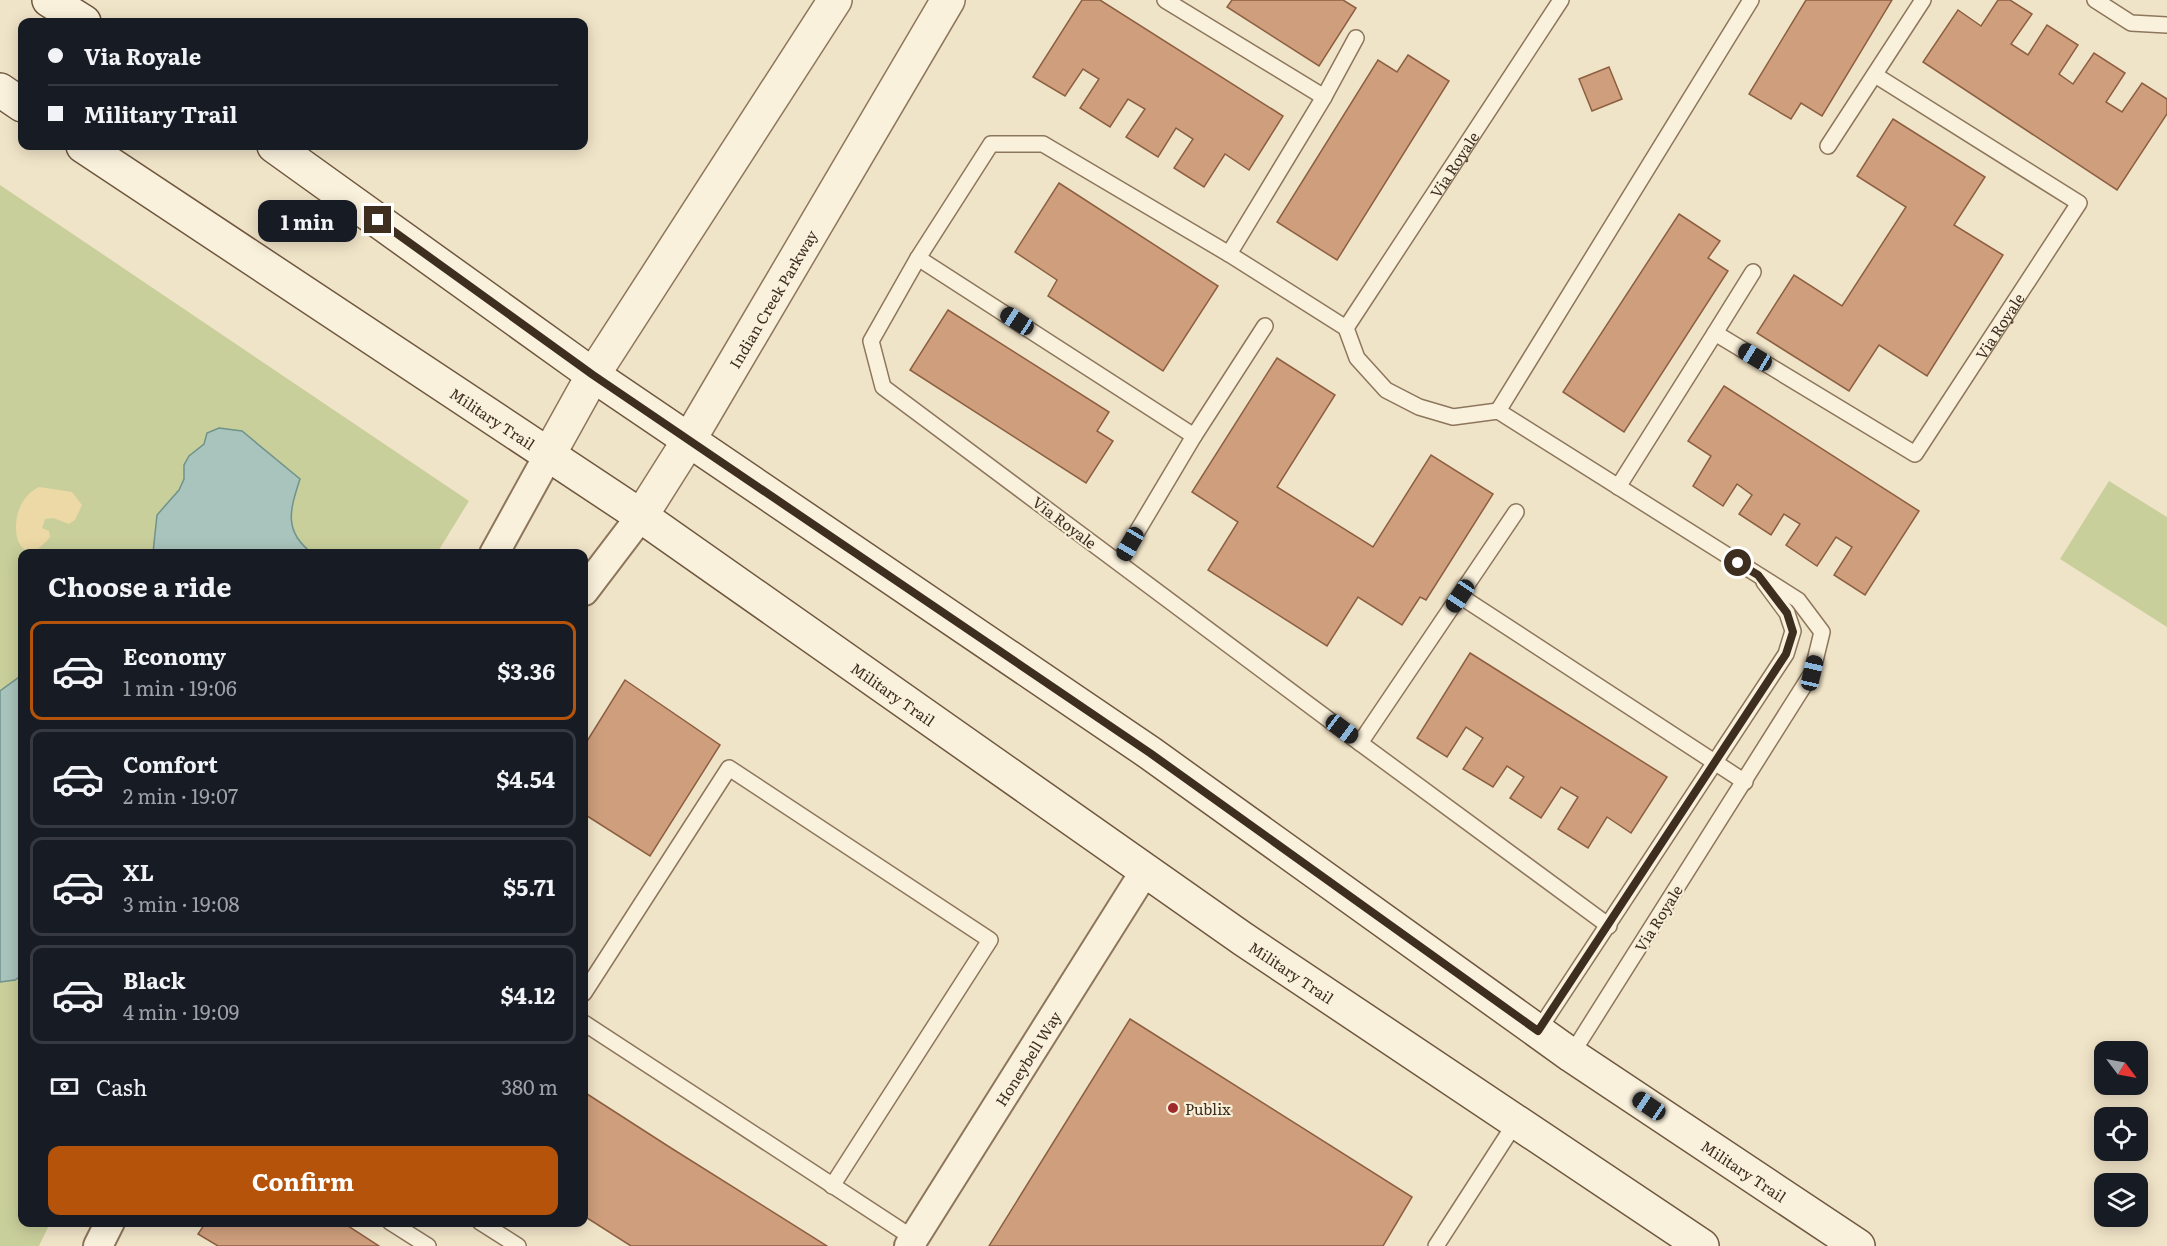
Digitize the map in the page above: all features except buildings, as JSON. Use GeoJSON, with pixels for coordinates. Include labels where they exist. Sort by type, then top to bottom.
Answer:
{"type":"FeatureCollection","features":[{"type":"Feature","properties":{"kind":"main road"},"geometry":{"type":"LineString","coordinates":[[49,0],[78,18]]}},
{"type":"Feature","properties":{"kind":"main road"},"geometry":{"type":"LineString","coordinates":[[548,456],[593,375],[835,0]]}},
{"type":"Feature","properties":{"kind":"main road","name":"Indian Creek Parkway"},"geometry":{"type":"LineString","coordinates":[[641,516],[689,440],[948,0]]}},
{"type":"Feature","properties":{"kind":"main road"},"geometry":{"type":"LineString","coordinates":[[0,90],[18,102]]}},
{"type":"Feature","properties":{"kind":"main road","name":"Military Trail"},"geometry":{"type":"LineString","coordinates":[[89,150],[641,516],[1144,871],[1702,1246]]}},
{"type":"Feature","properties":{"kind":"main road","name":"Military Trail"},"geometry":{"type":"LineString","coordinates":[[280,150],[593,375],[1150,753],[1571,1055],[1858,1246]]}},
{"type":"Feature","properties":{"kind":"street"},"geometry":{"type":"LineString","coordinates":[[497,549],[548,456]]}},
{"type":"Feature","properties":{"kind":"street","name":"Indian Creek Parkway"},"geometry":{"type":"LineString","coordinates":[[588,586],[641,516]]}},
{"type":"Feature","properties":{"kind":"street","name":"Honeybell Way"},"geometry":{"type":"LineString","coordinates":[[911,1242],[1144,871]]}},
{"type":"Feature","properties":{"kind":"lane"},"geometry":{"type":"LineString","coordinates":[[1165,0],[1324,97]]}},
{"type":"Feature","properties":{"kind":"lane","name":"Via Royale"},"geometry":{"type":"LineString","coordinates":[[1561,0],[1346,328],[1229,254],[1043,144],[991,144],[918,258],[871,341],[883,387],[1609,926]]}},
{"type":"Feature","properties":{"kind":"lane"},"geometry":{"type":"LineString","coordinates":[[1346,328],[1357,358],[1386,390],[1419,407],[1453,417],[1498,411],[1751,0]]}},
{"type":"Feature","properties":{"kind":"lane"},"geometry":{"type":"LineString","coordinates":[[1828,146],[1923,0]]}},
{"type":"Feature","properties":{"kind":"lane"},"geometry":{"type":"LineString","coordinates":[[2095,0],[2131,23],[2167,26]]}},
{"type":"Feature","properties":{"kind":"lane"},"geometry":{"type":"LineString","coordinates":[[1229,254],[1324,97],[1356,38]]}},
{"type":"Feature","properties":{"kind":"lane","name":"Via Royale"},"geometry":{"type":"LineString","coordinates":[[1715,333],[1915,453],[2079,203],[1875,75]]}},
{"type":"Feature","properties":{"kind":"lane"},"geometry":{"type":"LineString","coordinates":[[918,258],[1194,436]]}},
{"type":"Feature","properties":{"kind":"lane"},"geometry":{"type":"LineString","coordinates":[[1618,487],[1753,272]]}},
{"type":"Feature","properties":{"kind":"lane"},"geometry":{"type":"LineString","coordinates":[[1119,562],[1194,436],[1265,326]]}},
{"type":"Feature","properties":{"kind":"lane","name":"Via Royale"},"geometry":{"type":"LineString","coordinates":[[1498,411],[1798,600],[1822,632],[1812,673],[1571,1055]]}},
{"type":"Feature","properties":{"kind":"lane"},"geometry":{"type":"LineString","coordinates":[[1360,743],[1516,512]]}},
{"type":"Feature","properties":{"kind":"lane","name":"Via Royale"},"geometry":{"type":"LineString","coordinates":[[1538,1031],[1786,654],[1793,632],[1787,613],[1758,575]]}},
{"type":"Feature","properties":{"kind":"lane"},"geometry":{"type":"LineString","coordinates":[[1460,596],[1745,782]]}},
{"type":"Feature","properties":{"kind":"lane"},"geometry":{"type":"LineString","coordinates":[[588,987],[729,768],[990,940],[832,1186]]}},
{"type":"Feature","properties":{"kind":"lane"},"geometry":{"type":"LineString","coordinates":[[588,1026],[832,1186],[911,1242]]}},
{"type":"Feature","properties":{"kind":"lane"},"geometry":{"type":"LineString","coordinates":[[1436,1246],[1516,1122]]}},
{"type":"Feature","properties":{"kind":"lane"},"geometry":{"type":"LineString","coordinates":[[398,1227],[428,1246]]}},
{"type":"Feature","properties":{"kind":"lane"},"geometry":{"type":"LineString","coordinates":[[488,1227],[518,1246]]}},
{"type":"Feature","properties":{"kind":"green space"},"geometry":{"type":"Polygon","coordinates":[[[0,185],[469,501],[439,549],[18,549],[18,1227],[48,1227],[39,1246],[0,1246],[0,185]]]}},
{"type":"Feature","properties":{"kind":"green space"},"geometry":{"type":"Polygon","coordinates":[[[2109,481],[2167,517],[2167,627],[2060,559],[2109,481]]]}},
{"type":"Feature","properties":{"kind":"sand"},"geometry":{"type":"Polygon","coordinates":[[[39,487],[72,492],[82,505],[75,520],[69,524],[53,518],[45,519],[42,528],[49,531],[50,537],[38,549],[25,549],[21,546],[17,536],[16,523],[19,509],[27,496],[39,487]]]}},
{"type":"Feature","properties":{"kind":"water"},"geometry":{"type":"Polygon","coordinates":[[[219,428],[242,431],[300,479],[291,519],[296,537],[308,549],[153,549],[157,515],[179,490],[184,479],[184,465],[189,456],[204,444],[207,433],[219,428]]]}},
{"type":"Feature","properties":{"kind":"water"},"geometry":{"type":"Polygon","coordinates":[[[18,678],[18,978],[0,982],[0,691],[18,678]]]}},
{"type":"Feature","properties":{"kind":"place","name":"Publix"},"geometry":{"type":"Point","coordinates":[1173,1108]}},
{"type":"Feature","properties":{"kind":"route"},"geometry":{"type":"LineString","coordinates":[[378,220],[593,375],[1150,753],[1538,1031],[1786,654],[1793,632],[1787,613],[1758,575],[1738,563]]}}]}
